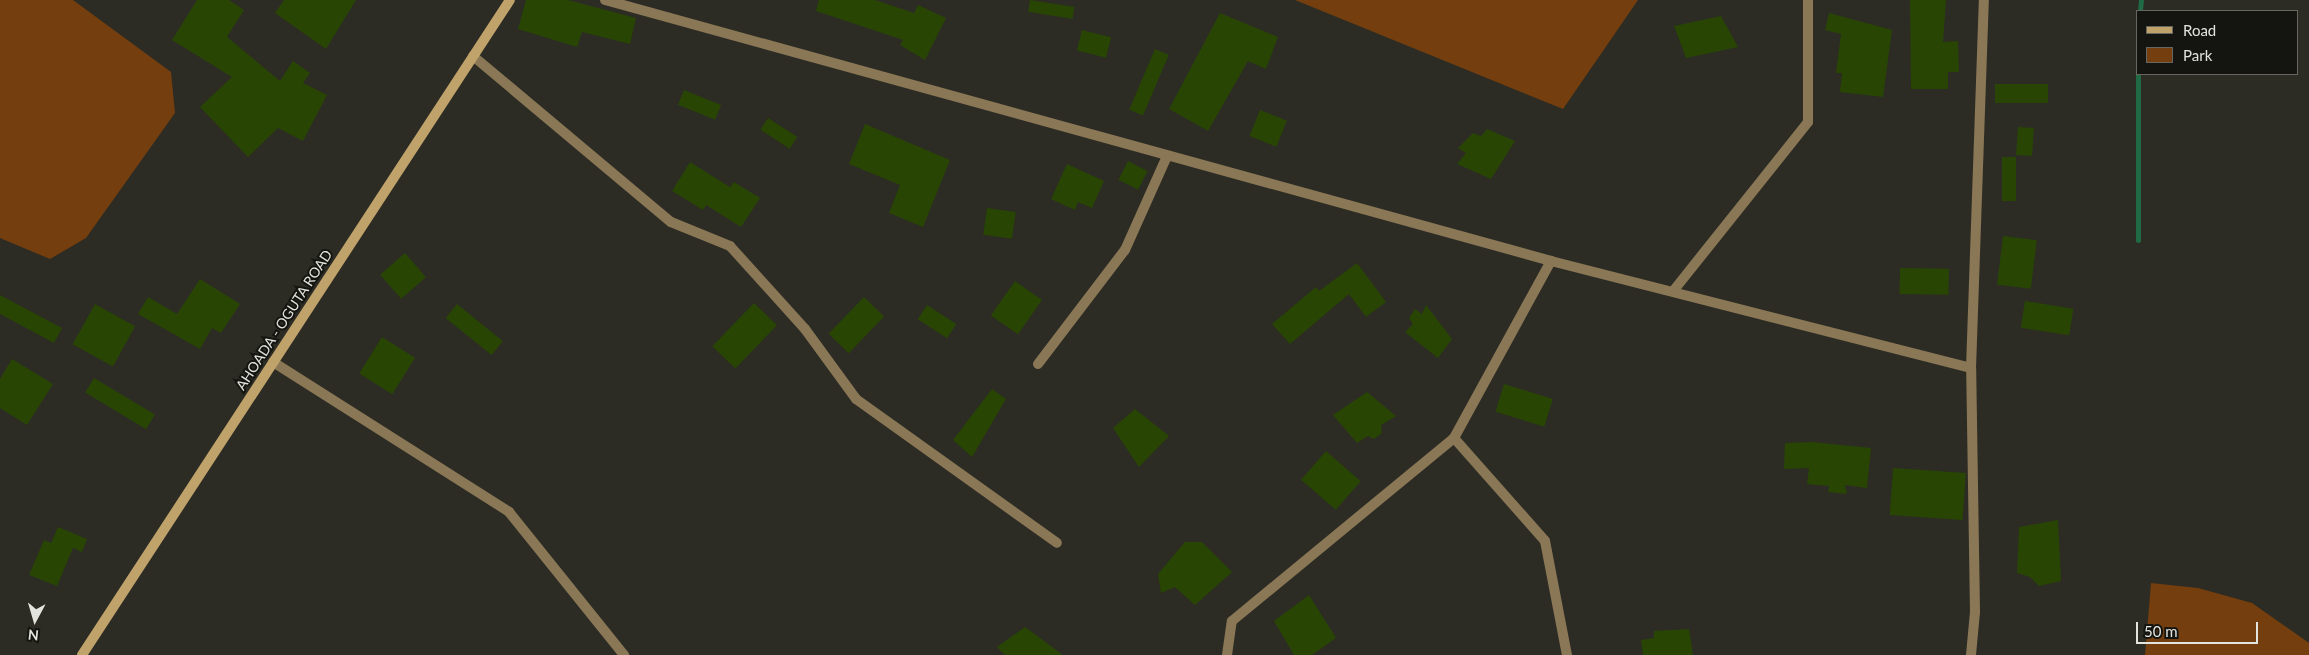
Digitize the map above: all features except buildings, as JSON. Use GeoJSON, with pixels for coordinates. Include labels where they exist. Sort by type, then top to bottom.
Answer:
{"type":"FeatureCollection","features":[{"type":"Feature","properties":{"kind":"main road","name":"AHOADA - OGUTA ROAD"},"geometry":{"type":"LineString","coordinates":[[82,655],[510,0]]}},
{"type":"Feature","properties":{"kind":"street"},"geometry":{"type":"LineString","coordinates":[[605,0],[1551,261],[1674,290],[1971,368]]}},
{"type":"Feature","properties":{"kind":"street"},"geometry":{"type":"LineString","coordinates":[[1674,290],[1808,122],[1808,0]]}},
{"type":"Feature","properties":{"kind":"street"},"geometry":{"type":"LineString","coordinates":[[1971,655],[1975,495],[1971,368],[1984,0]]}},
{"type":"Feature","properties":{"kind":"street"},"geometry":{"type":"LineString","coordinates":[[473,56],[671,222],[730,246],[805,330],[856,399],[1057,543]]}},
{"type":"Feature","properties":{"kind":"street"},"geometry":{"type":"LineString","coordinates":[[1038,364],[1125,250],[1167,156]]}},
{"type":"Feature","properties":{"kind":"street"},"geometry":{"type":"LineString","coordinates":[[1227,655],[1232,620],[1454,438],[1551,261]]}},
{"type":"Feature","properties":{"kind":"street"},"geometry":{"type":"LineString","coordinates":[[273,362],[510,512],[624,655]]}},
{"type":"Feature","properties":{"kind":"street"},"geometry":{"type":"LineString","coordinates":[[1454,438],[1545,541],[1566,655]]}},
{"type":"Feature","properties":{"kind":"green space"},"geometry":{"type":"Polygon","coordinates":[[[0,0],[73,0],[171,72],[175,113],[86,238],[50,259],[0,238],[0,0]]]}},
{"type":"Feature","properties":{"kind":"green space"},"geometry":{"type":"Polygon","coordinates":[[[1295,0],[1638,0],[1563,109],[1295,0]]]}},
{"type":"Feature","properties":{"kind":"green space"},"geometry":{"type":"Polygon","coordinates":[[[2151,583],[2198,588],[2252,603],[2309,643],[2309,655],[2145,655],[2151,583]]]}},
{"type":"Feature","properties":{"kind":"waterway"},"geometry":{"type":"LineString","coordinates":[[2140,10],[2141,0]]}},
{"type":"Feature","properties":{"kind":"waterway"},"geometry":{"type":"LineString","coordinates":[[2138,75],[2138,240]]}}]}
